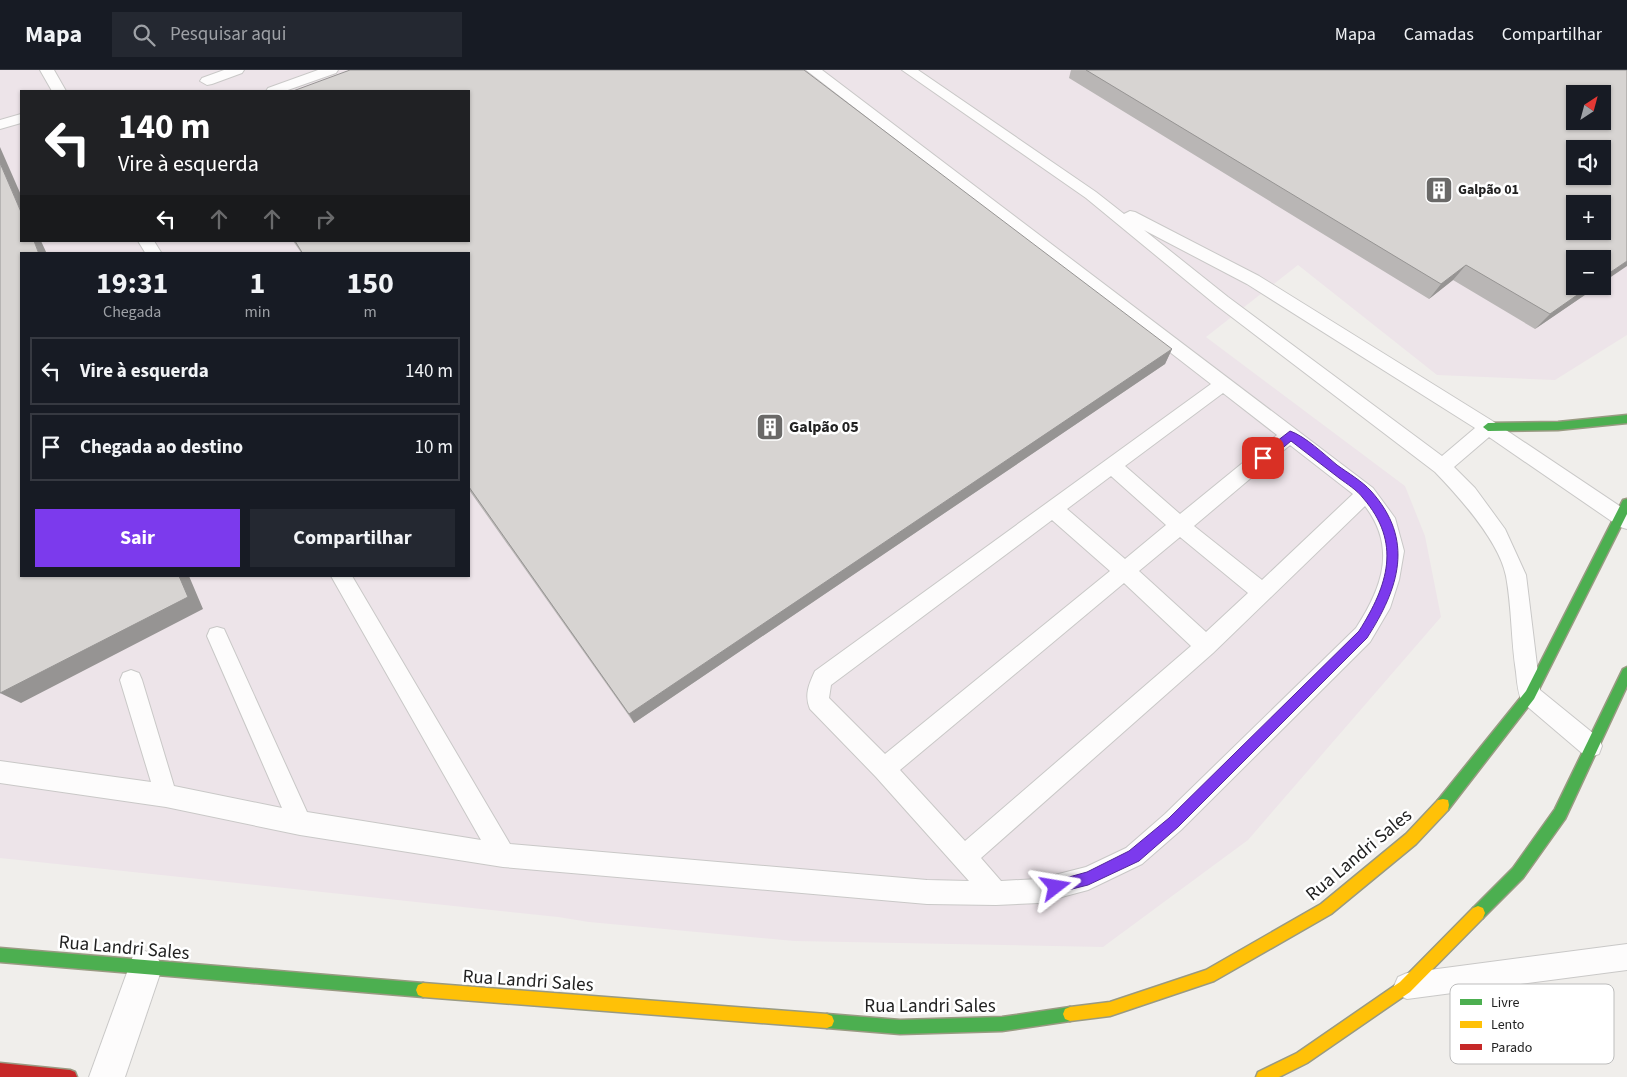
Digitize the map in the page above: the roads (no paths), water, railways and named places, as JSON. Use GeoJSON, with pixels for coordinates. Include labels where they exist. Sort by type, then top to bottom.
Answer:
{"type":"FeatureCollection","features":[{"type":"Feature","properties":{"kind":"street"},"geometry":{"type":"LineString","coordinates":[[1488,427],[1535,428],[1627,420]]}},
{"type":"Feature","properties":{"kind":"street","name":"Rua Landri Sales"},"geometry":{"type":"LineString","coordinates":[[0,955],[900,1027],[1002,1024],[1110,1009],[1209,976],[1326,909],[1411,840],[1453,795],[1530,695],[1625,513]]}},
{"type":"Feature","properties":{"kind":"street"},"geometry":{"type":"LineString","coordinates":[[1263,1077],[1302,1058],[1405,987],[1518,873],[1560,814],[1627,672]]}},
{"type":"Feature","properties":{"kind":"street"},"geometry":{"type":"LineString","coordinates":[[108,1077],[145,968]]}},
{"type":"Feature","properties":{"kind":"street"},"geometry":{"type":"LineString","coordinates":[[0,1070],[70,1077]]}},
{"type":"Feature","properties":{"kind":"lane"},"geometry":{"type":"LineString","coordinates":[[47,70],[58,90]]}},
{"type":"Feature","properties":{"kind":"lane"},"geometry":{"type":"LineString","coordinates":[[208,81],[237,70]]}},
{"type":"Feature","properties":{"kind":"lane"},"geometry":{"type":"LineString","coordinates":[[276,90],[331,70]]}},
{"type":"Feature","properties":{"kind":"lane"},"geometry":{"type":"LineString","coordinates":[[0,772],[166,796],[300,822],[503,855],[927,892],[996,893],[1039,891],[1088,878],[1134,856],[1174,822],[1363,635],[1380,608],[1389,580],[1394,551],[1385,518],[1366,493],[813,70]]}},
{"type":"Feature","properties":{"kind":"lane"},"geometry":{"type":"LineString","coordinates":[[909,70],[1091,195],[1222,301],[1442,467],[1468,494],[1498,535],[1516,575],[1530,695],[1591,746]]}},
{"type":"Feature","properties":{"kind":"lane"},"geometry":{"type":"LineString","coordinates":[[0,125],[20,118]]}},
{"type":"Feature","properties":{"kind":"lane"},"geometry":{"type":"LineString","coordinates":[[1091,195],[1252,280],[1625,513]]}},
{"type":"Feature","properties":{"kind":"lane"},"geometry":{"type":"LineString","coordinates":[[996,893],[884,768],[818,702],[818,690],[823,678],[1223,384]]}},
{"type":"Feature","properties":{"kind":"lane"},"geometry":{"type":"LineString","coordinates":[[1442,467],[1488,427]]}},
{"type":"Feature","properties":{"kind":"lane"},"geometry":{"type":"LineString","coordinates":[[884,768],[1290,435]]}},
{"type":"Feature","properties":{"kind":"lane"},"geometry":{"type":"LineString","coordinates":[[1112,466],[1180,526],[1262,592]]}},
{"type":"Feature","properties":{"kind":"lane"},"geometry":{"type":"LineString","coordinates":[[964,857],[1206,646],[1366,493]]}},
{"type":"Feature","properties":{"kind":"lane"},"geometry":{"type":"LineString","coordinates":[[1053,509],[1125,571],[1206,646]]}},
{"type":"Feature","properties":{"kind":"lane"},"geometry":{"type":"LineString","coordinates":[[342,577],[503,855]]}},
{"type":"Feature","properties":{"kind":"lane"},"geometry":{"type":"LineString","coordinates":[[217,636],[300,822]]}},
{"type":"Feature","properties":{"kind":"lane"},"geometry":{"type":"LineString","coordinates":[[131,680],[166,796]]}},
{"type":"Feature","properties":{"kind":"lane"},"geometry":{"type":"LineString","coordinates":[[1405,987],[1627,957]]}},
{"type":"Feature","properties":{"kind":"place","name":"Galpão 01"},"geometry":{"type":"Point","coordinates":[1439,190]}},
{"type":"Feature","properties":{"kind":"place","name":"Galpão 05"},"geometry":{"type":"Point","coordinates":[770,427]}}]}
